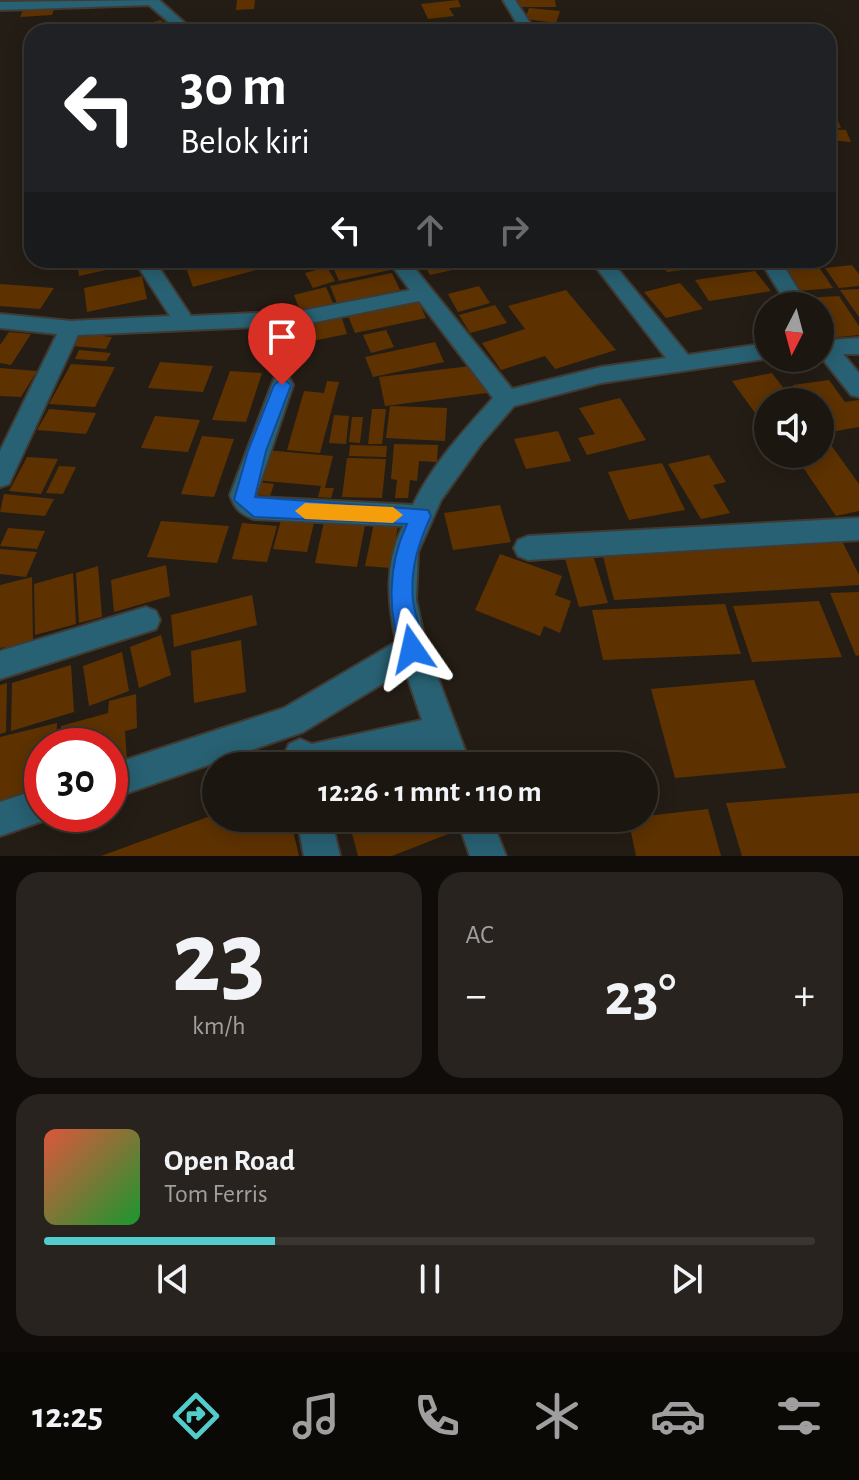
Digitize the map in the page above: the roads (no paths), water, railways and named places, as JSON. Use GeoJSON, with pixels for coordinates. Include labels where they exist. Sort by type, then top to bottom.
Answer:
{"type":"FeatureCollection","features":[{"type":"Feature","properties":{"kind":"street"},"geometry":{"type":"LineString","coordinates":[[0,6],[72,0],[153,0],[179,24]]}},
{"type":"Feature","properties":{"kind":"street"},"geometry":{"type":"LineString","coordinates":[[509,0],[524,24]]}},
{"type":"Feature","properties":{"kind":"street"},"geometry":{"type":"LineString","coordinates":[[149,268],[184,322]]}},
{"type":"Feature","properties":{"kind":"street"},"geometry":{"type":"LineString","coordinates":[[404,268],[422,294],[484,362],[506,399]]}},
{"type":"Feature","properties":{"kind":"street"},"geometry":{"type":"LineString","coordinates":[[607,268],[683,364]]}},
{"type":"Feature","properties":{"kind":"street"},"geometry":{"type":"LineString","coordinates":[[775,268],[789,292]]}},
{"type":"Feature","properties":{"kind":"street"},"geometry":{"type":"LineString","coordinates":[[0,321],[71,328],[320,317],[422,294]]}},
{"type":"Feature","properties":{"kind":"street"},"geometry":{"type":"LineString","coordinates":[[0,477],[71,328]]}},
{"type":"Feature","properties":{"kind":"street"},"geometry":{"type":"LineString","coordinates":[[834,346],[859,346]]}},
{"type":"Feature","properties":{"kind":"street"},"geometry":{"type":"LineString","coordinates":[[450,752],[412,649],[402,600],[404,552],[431,494],[472,437],[506,399],[601,375],[754,353]]}},
{"type":"Feature","properties":{"kind":"street"},"geometry":{"type":"LineString","coordinates":[[834,360],[859,389]]}},
{"type":"Feature","properties":{"kind":"street"},"geometry":{"type":"LineString","coordinates":[[282,385],[243,495],[246,503],[254,508],[421,516]]}},
{"type":"Feature","properties":{"kind":"street"},"geometry":{"type":"LineString","coordinates":[[528,548],[859,529]]}},
{"type":"Feature","properties":{"kind":"street"},"geometry":{"type":"LineString","coordinates":[[0,665],[146,620]]}},
{"type":"Feature","properties":{"kind":"street"},"geometry":{"type":"LineString","coordinates":[[128,776],[292,721],[412,649]]}},
{"type":"Feature","properties":{"kind":"street"},"geometry":{"type":"LineString","coordinates":[[292,721],[300,752]]}},
{"type":"Feature","properties":{"kind":"street"},"geometry":{"type":"LineString","coordinates":[[349,752],[443,732]]}},
{"type":"Feature","properties":{"kind":"street"},"geometry":{"type":"LineString","coordinates":[[0,819],[24,811]]}},
{"type":"Feature","properties":{"kind":"street"},"geometry":{"type":"LineString","coordinates":[[317,832],[322,856]]}},
{"type":"Feature","properties":{"kind":"street"},"geometry":{"type":"LineString","coordinates":[[479,832],[488,856]]}}]}
